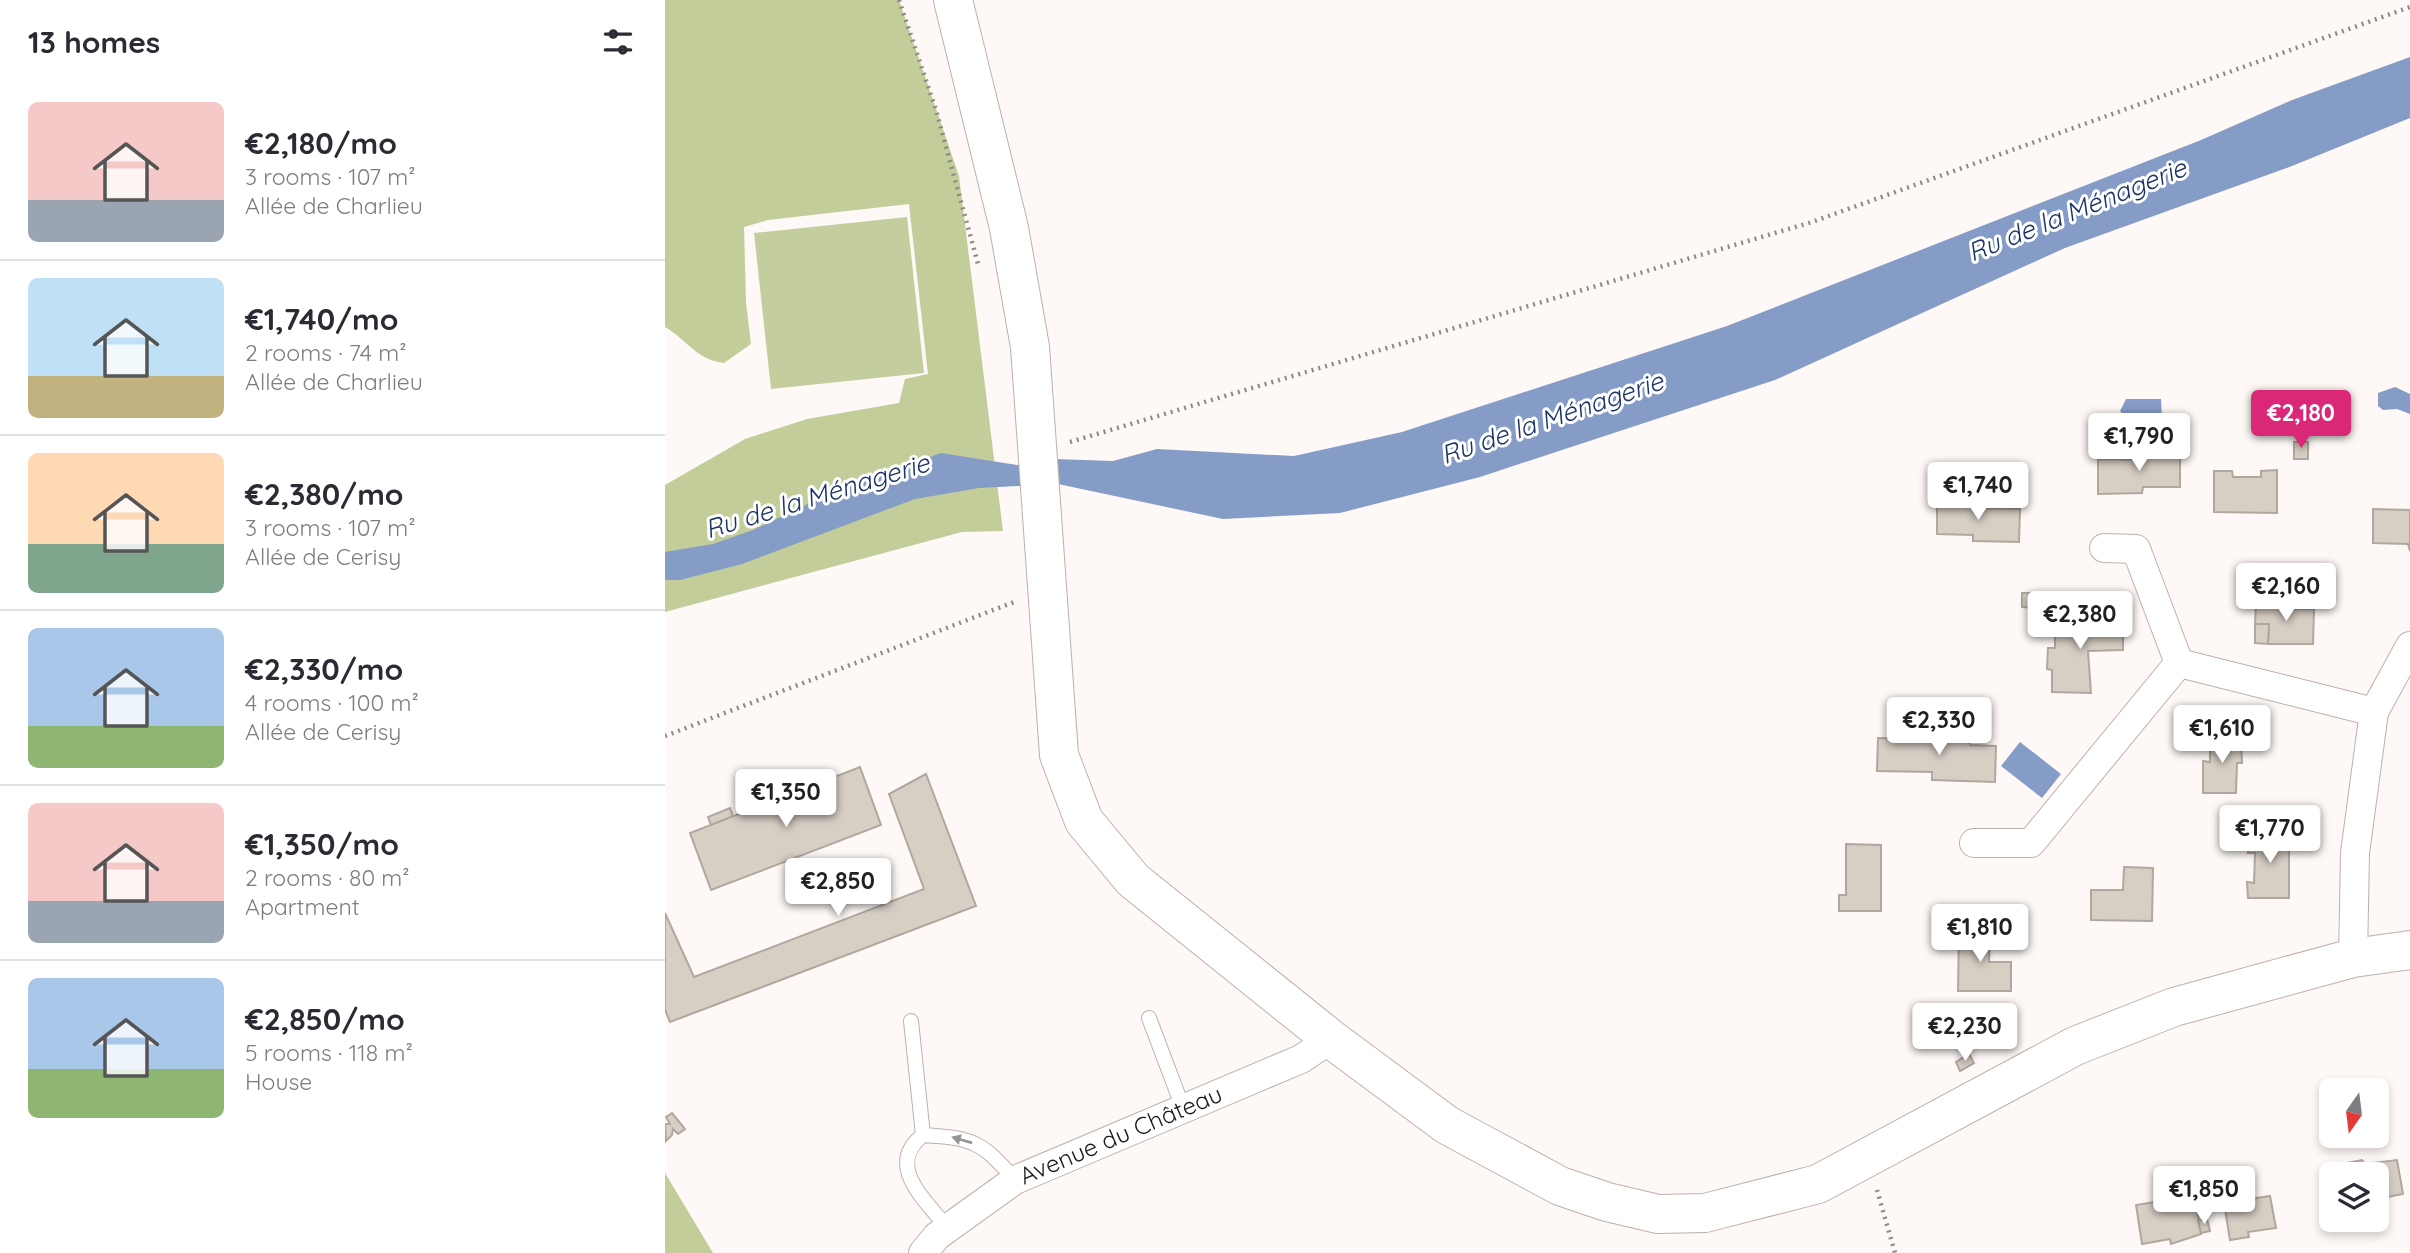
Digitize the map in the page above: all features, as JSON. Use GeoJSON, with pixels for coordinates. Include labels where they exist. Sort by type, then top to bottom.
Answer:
{"type":"FeatureCollection","features":[{"type":"Feature","properties":{"kind":"street"},"geometry":{"type":"LineString","coordinates":[[953,0],[1011,242],[1030,347],[1059,755],[1084,821],[1133,880],[1331,1039],[1447,1125],[1504,1158],[1560,1185],[1607,1202],[1658,1214],[1705,1213],[1818,1184],[2075,1046],[2173,1007],[2353,958],[2410,950]]}},
{"type":"Feature","properties":{"kind":"street"},"geometry":{"type":"LineString","coordinates":[[2104,548],[2136,549],[2179,663]]}},
{"type":"Feature","properties":{"kind":"street"},"geometry":{"type":"LineString","coordinates":[[2353,958],[2355,853],[2374,712],[2410,646]]}},
{"type":"Feature","properties":{"kind":"street"},"geometry":{"type":"LineString","coordinates":[[2179,663],[2374,712]]}},
{"type":"Feature","properties":{"kind":"street"},"geometry":{"type":"LineString","coordinates":[[1974,843],[2031,843],[2179,663]]}},
{"type":"Feature","properties":{"kind":"street","name":"Avenue du Château"},"geometry":{"type":"LineString","coordinates":[[923,1253],[948,1229],[1014,1180],[1301,1059],[1331,1039]]}},
{"type":"Feature","properties":{"kind":"lane"},"geometry":{"type":"LineString","coordinates":[[1149,1018],[1183,1108]]}},
{"type":"Feature","properties":{"kind":"lane"},"geometry":{"type":"LineString","coordinates":[[911,1021],[923,1135]]}},
{"type":"Feature","properties":{"kind":"lane"},"geometry":{"type":"LineString","coordinates":[[948,1229],[907,1173],[906,1156],[911,1145],[923,1135],[962,1137],[990,1151],[1014,1180]]}},
{"type":"Feature","properties":{"kind":"path"},"geometry":{"type":"LineString","coordinates":[[899,0],[936,110],[980,273]]}},
{"type":"Feature","properties":{"kind":"path"},"geometry":{"type":"LineString","coordinates":[[1037,452],[1812,222],[2410,7]]}},
{"type":"Feature","properties":{"kind":"path"},"geometry":{"type":"LineString","coordinates":[[665,736],[1013,602],[1047,596]]}},
{"type":"Feature","properties":{"kind":"path"},"geometry":{"type":"LineString","coordinates":[[1865,1159],[1875,1180],[1895,1253]]}},
{"type":"Feature","properties":{"kind":"green space"},"geometry":{"type":"Polygon","coordinates":[[[665,0],[899,0],[959,176],[1003,531],[962,532],[665,612],[665,485],[745,439],[807,419],[899,403],[905,379],[928,374],[909,204],[768,220],[744,227],[746,302],[751,344],[724,363],[699,354],[665,327],[665,0]]]}},
{"type":"Feature","properties":{"kind":"green space"},"geometry":{"type":"Polygon","coordinates":[[[907,217],[924,373],[771,389],[754,233],[907,217]]]}},
{"type":"Feature","properties":{"kind":"green space"},"geometry":{"type":"Polygon","coordinates":[[[665,1173],[713,1253],[665,1253],[665,1173]]]}},
{"type":"Feature","properties":{"kind":"water","name":"Ru de la Ménagerie"},"geometry":{"type":"Polygon","coordinates":[[[2410,57],[2410,118],[2292,166],[2065,248],[1775,380],[1480,477],[1340,513],[1223,519],[1058,484],[979,488],[915,499],[742,564],[680,580],[665,580],[665,552],[713,544],[753,530],[833,492],[941,453],[1017,465],[1054,459],[1113,461],[1157,449],[1294,456],[1402,432],[1727,326],[2201,140],[2292,100],[2410,57]]]}},
{"type":"Feature","properties":{"kind":"water"},"geometry":{"type":"Polygon","coordinates":[[[2395,387],[2410,394],[2410,414],[2397,409],[2383,410],[2378,406],[2378,393],[2395,387]]]}},
{"type":"Feature","properties":{"kind":"water"},"geometry":{"type":"Polygon","coordinates":[[[2126,399],[2161,399],[2162,418],[2138,418],[2137,423],[2129,422],[2120,411],[2126,399]]]}},
{"type":"Feature","properties":{"kind":"water"},"geometry":{"type":"Polygon","coordinates":[[[2020,742],[2061,774],[2042,798],[2001,766],[2020,742]]]}},
{"type":"Feature","properties":{"kind":"building"},"geometry":{"type":"Polygon","coordinates":[[[2294,442],[2308,442],[2308,459],[2294,459],[2294,442]]]}},
{"type":"Feature","properties":{"kind":"building"},"geometry":{"type":"Polygon","coordinates":[[[2140,452],[2180,452],[2180,487],[2143,487],[2142,493],[2098,494],[2098,459],[2140,460],[2140,452]]]}},
{"type":"Feature","properties":{"kind":"building"},"geometry":{"type":"Polygon","coordinates":[[[2277,470],[2277,513],[2214,512],[2214,471],[2232,471],[2233,477],[2261,477],[2261,471],[2277,470]]]}},
{"type":"Feature","properties":{"kind":"building"},"geometry":{"type":"Polygon","coordinates":[[[1937,501],[1977,501],[1976,508],[2020,509],[2019,542],[1973,541],[1973,535],[1937,534],[1937,501]]]}},
{"type":"Feature","properties":{"kind":"building"},"geometry":{"type":"Polygon","coordinates":[[[2373,509],[2410,510],[2410,551],[2408,544],[2373,543],[2373,509]]]}},
{"type":"Feature","properties":{"kind":"building"},"geometry":{"type":"Polygon","coordinates":[[[2022,593],[2039,593],[2038,608],[2022,607],[2022,593]]]}},
{"type":"Feature","properties":{"kind":"building"},"geometry":{"type":"Polygon","coordinates":[[[2256,602],[2285,603],[2285,609],[2314,609],[2313,644],[2268,644],[2269,624],[2255,624],[2256,602]]]}},
{"type":"Feature","properties":{"kind":"building"},"geometry":{"type":"Polygon","coordinates":[[[2055,619],[2123,620],[2123,650],[2088,651],[2091,693],[2052,692],[2052,670],[2047,669],[2048,648],[2055,648],[2055,619]]]}},
{"type":"Feature","properties":{"kind":"building"},"geometry":{"type":"Polygon","coordinates":[[[2255,624],[2269,624],[2268,644],[2255,643],[2255,624]]]}},
{"type":"Feature","properties":{"kind":"building"},"geometry":{"type":"Polygon","coordinates":[[[1937,729],[1969,730],[1970,745],[1996,746],[1995,782],[1932,780],[1932,772],[1877,771],[1878,738],[1937,739],[1937,729]]]}},
{"type":"Feature","properties":{"kind":"building"},"geometry":{"type":"Polygon","coordinates":[[[2210,737],[2241,737],[2242,763],[2237,763],[2236,793],[2203,793],[2203,761],[2210,762],[2210,737]]]}},
{"type":"Feature","properties":{"kind":"building"},"geometry":{"type":"Polygon","coordinates":[[[860,767],[881,825],[711,890],[690,833],[860,767]]]}},
{"type":"Feature","properties":{"kind":"building"},"geometry":{"type":"Polygon","coordinates":[[[926,774],[976,906],[670,1022],[665,1010],[665,913],[694,977],[924,889],[889,794],[926,774]]]}},
{"type":"Feature","properties":{"kind":"building"},"geometry":{"type":"Polygon","coordinates":[[[730,808],[733,816],[711,825],[708,817],[730,808]]]}},
{"type":"Feature","properties":{"kind":"building"},"geometry":{"type":"Polygon","coordinates":[[[2249,832],[2289,833],[2289,898],[2248,898],[2247,882],[2254,883],[2255,853],[2248,853],[2249,832]]]}},
{"type":"Feature","properties":{"kind":"building"},"geometry":{"type":"Polygon","coordinates":[[[1846,844],[1881,845],[1881,911],[1839,911],[1839,895],[1846,895],[1846,844]]]}},
{"type":"Feature","properties":{"kind":"building"},"geometry":{"type":"Polygon","coordinates":[[[2124,867],[2153,868],[2152,921],[2091,920],[2091,890],[2123,890],[2124,867]]]}},
{"type":"Feature","properties":{"kind":"building"},"geometry":{"type":"Polygon","coordinates":[[[1959,929],[1990,929],[1989,962],[2011,962],[2011,991],[1958,991],[1959,929]]]}},
{"type":"Feature","properties":{"kind":"building"},"geometry":{"type":"Polygon","coordinates":[[[1969,1054],[1974,1063],[1960,1071],[1956,1062],[1969,1054]]]}},
{"type":"Feature","properties":{"kind":"building"},"geometry":{"type":"Polygon","coordinates":[[[672,1113],[685,1129],[678,1134],[673,1129],[672,1135],[666,1141],[665,1124],[670,1124],[666,1117],[672,1113]]]}},
{"type":"Feature","properties":{"kind":"building"},"geometry":{"type":"Polygon","coordinates":[[[2397,1160],[2403,1194],[2389,1197],[2389,1162],[2380,1162],[2397,1160]]]}},
{"type":"Feature","properties":{"kind":"building"},"geometry":{"type":"Polygon","coordinates":[[[2194,1190],[2201,1234],[2171,1244],[2170,1239],[2142,1244],[2136,1205],[2179,1198],[2179,1193],[2194,1190]]]}},
{"type":"Feature","properties":{"kind":"building"},"geometry":{"type":"Polygon","coordinates":[[[2270,1196],[2276,1228],[2248,1232],[2249,1237],[2230,1240],[2224,1203],[2270,1196]]]}},
{"type":"Feature","properties":{"kind":"building"},"geometry":{"type":"Polygon","coordinates":[[[2207,1219],[2210,1231],[2201,1233],[2198,1220],[2207,1219]]]}}]}
